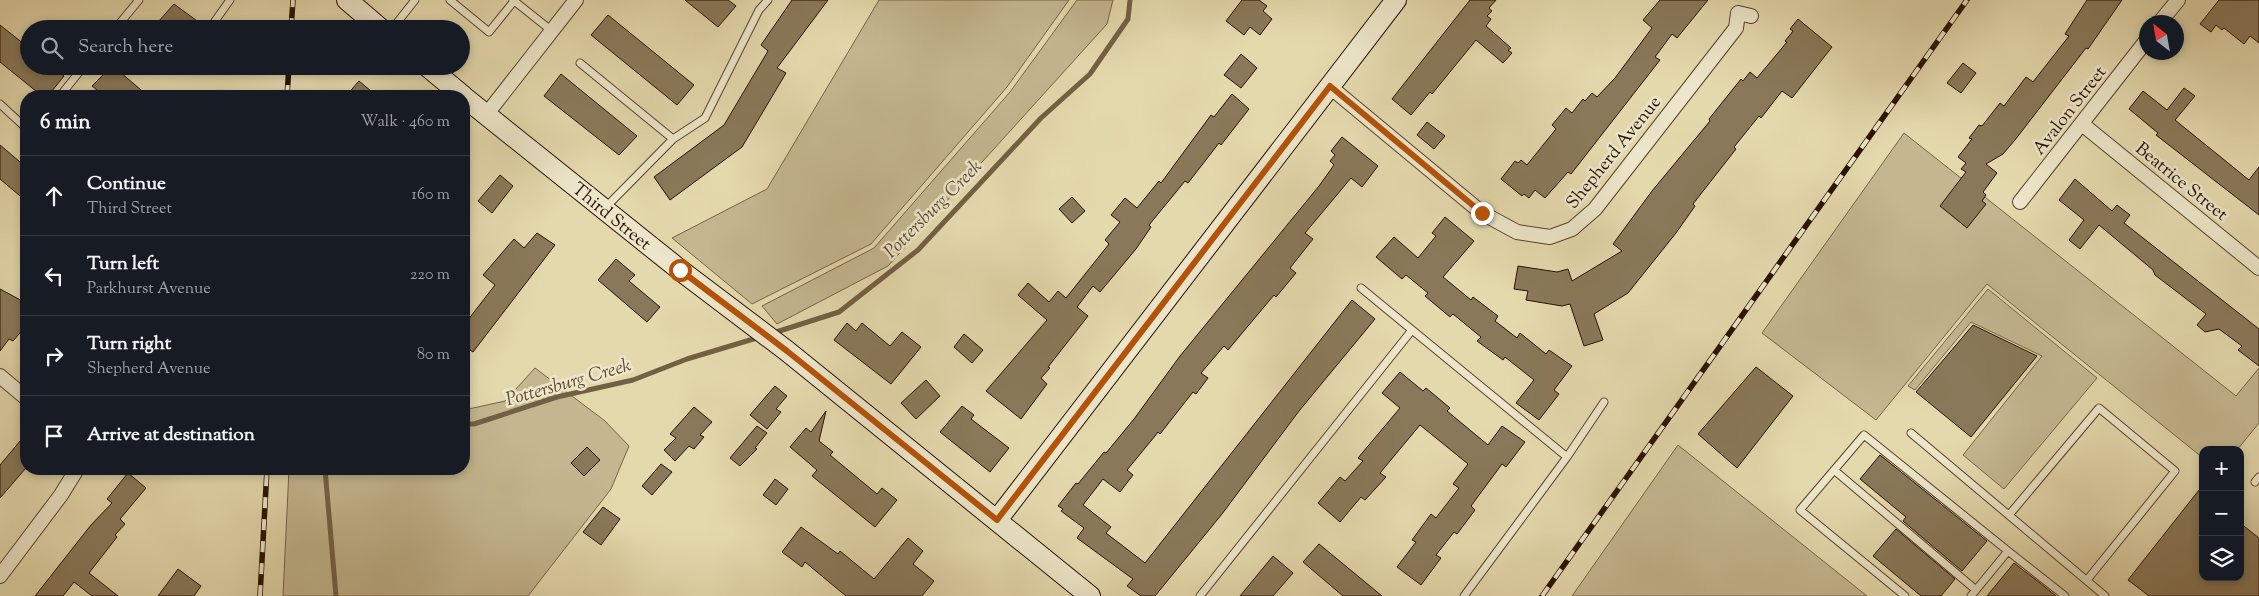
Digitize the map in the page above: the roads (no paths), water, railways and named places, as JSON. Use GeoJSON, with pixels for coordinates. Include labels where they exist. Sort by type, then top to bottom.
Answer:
{"type":"FeatureCollection","features":[{"type":"Feature","properties":{"kind":"street"},"geometry":{"type":"LineString","coordinates":[[347,0],[370,20]]}},
{"type":"Feature","properties":{"kind":"street"},"geometry":{"type":"LineString","coordinates":[[486,115],[576,0]]}},
{"type":"Feature","properties":{"kind":"street"},"geometry":{"type":"LineString","coordinates":[[997,520],[1396,0]]}},
{"type":"Feature","properties":{"kind":"street"},"geometry":{"type":"LineString","coordinates":[[2166,15],[2178,0]]}},
{"type":"Feature","properties":{"kind":"street","name":"Shepherd Avenue"},"geometry":{"type":"LineString","coordinates":[[1330,86],[1482,213],[1517,232],[1550,237],[1572,229],[1595,209],[1736,28],[1738,12],[1751,16]]}},
{"type":"Feature","properties":{"kind":"street","name":"Avalon Street"},"geometry":{"type":"LineString","coordinates":[[2020,202],[2139,50]]}},
{"type":"Feature","properties":{"kind":"street","name":"Third Street"},"geometry":{"type":"LineString","coordinates":[[438,75],[456,90]]}},
{"type":"Feature","properties":{"kind":"street","name":"Third Street"},"geometry":{"type":"LineString","coordinates":[[470,102],[746,322],[787,351],[1090,596]]}},
{"type":"Feature","properties":{"kind":"street","name":"Beatrice Street"},"geometry":{"type":"LineString","coordinates":[[2082,124],[2259,268]]}},
{"type":"Feature","properties":{"kind":"street"},"geometry":{"type":"LineString","coordinates":[[0,376],[20,393]]}},
{"type":"Feature","properties":{"kind":"street"},"geometry":{"type":"LineString","coordinates":[[0,576],[61,495],[73,475]]}},
{"type":"Feature","properties":{"kind":"lane"},"geometry":{"type":"LineString","coordinates":[[122,20],[139,0]]}},
{"type":"Feature","properties":{"kind":"lane"},"geometry":{"type":"LineString","coordinates":[[216,20],[230,0]]}},
{"type":"Feature","properties":{"kind":"lane"},"geometry":{"type":"LineString","coordinates":[[399,20],[415,0]]}},
{"type":"Feature","properties":{"kind":"lane"},"geometry":{"type":"LineString","coordinates":[[450,0],[489,32],[513,0],[552,30]]}},
{"type":"Feature","properties":{"kind":"lane"},"geometry":{"type":"LineString","coordinates":[[604,209],[673,139],[705,118],[763,2]]}},
{"type":"Feature","properties":{"kind":"lane"},"geometry":{"type":"LineString","coordinates":[[580,63],[673,139]]}},
{"type":"Feature","properties":{"kind":"lane"},"geometry":{"type":"LineString","coordinates":[[65,90],[77,75]]}},
{"type":"Feature","properties":{"kind":"lane"},"geometry":{"type":"LineString","coordinates":[[0,104],[20,122]]}},
{"type":"Feature","properties":{"kind":"lane"},"geometry":{"type":"LineString","coordinates":[[1361,288],[1567,457]]}},
{"type":"Feature","properties":{"kind":"lane"},"geometry":{"type":"LineString","coordinates":[[1200,596],[1412,330]]}},
{"type":"Feature","properties":{"kind":"lane"},"geometry":{"type":"LineString","coordinates":[[1464,596],[1567,457],[1604,402]]}},
{"type":"Feature","properties":{"kind":"lane"},"geometry":{"type":"LineString","coordinates":[[2009,516],[2099,408],[2174,471],[2087,580]]}},
{"type":"Feature","properties":{"kind":"lane"},"geometry":{"type":"LineString","coordinates":[[1911,433],[2104,596]]}},
{"type":"Feature","properties":{"kind":"lane"},"geometry":{"type":"LineString","coordinates":[[1905,596],[1800,510],[1864,434],[2008,552],[2065,596]]}},
{"type":"Feature","properties":{"kind":"lane"},"geometry":{"type":"LineString","coordinates":[[1834,470],[1976,590]]}},
{"type":"Feature","properties":{"kind":"lane"},"geometry":{"type":"LineString","coordinates":[[1971,596],[2008,552]]}},
{"type":"Feature","properties":{"kind":"waterway","name":"Pottersburg Creek"},"geometry":{"type":"LineString","coordinates":[[773,333],[839,312],[918,250],[1041,118],[1090,74],[1128,19],[1130,0]]}},
{"type":"Feature","properties":{"kind":"waterway","name":"Pottersburg Creek"},"geometry":{"type":"LineString","coordinates":[[470,424],[557,397],[633,380],[687,359],[760,337]]}},
{"type":"Feature","properties":{"kind":"waterway","name":"Pottersburg Creek"},"geometry":{"type":"LineString","coordinates":[[326,475],[336,596]]}},
{"type":"Feature","properties":{"kind":"railway"},"geometry":{"type":"LineString","coordinates":[[292,20],[293,0]]}},
{"type":"Feature","properties":{"kind":"railway"},"geometry":{"type":"LineString","coordinates":[[1542,596],[1967,0]]}},
{"type":"Feature","properties":{"kind":"railway"},"geometry":{"type":"LineString","coordinates":[[287,90],[288,75]]}},
{"type":"Feature","properties":{"kind":"railway"},"geometry":{"type":"LineString","coordinates":[[260,596],[267,475]]}}]}
